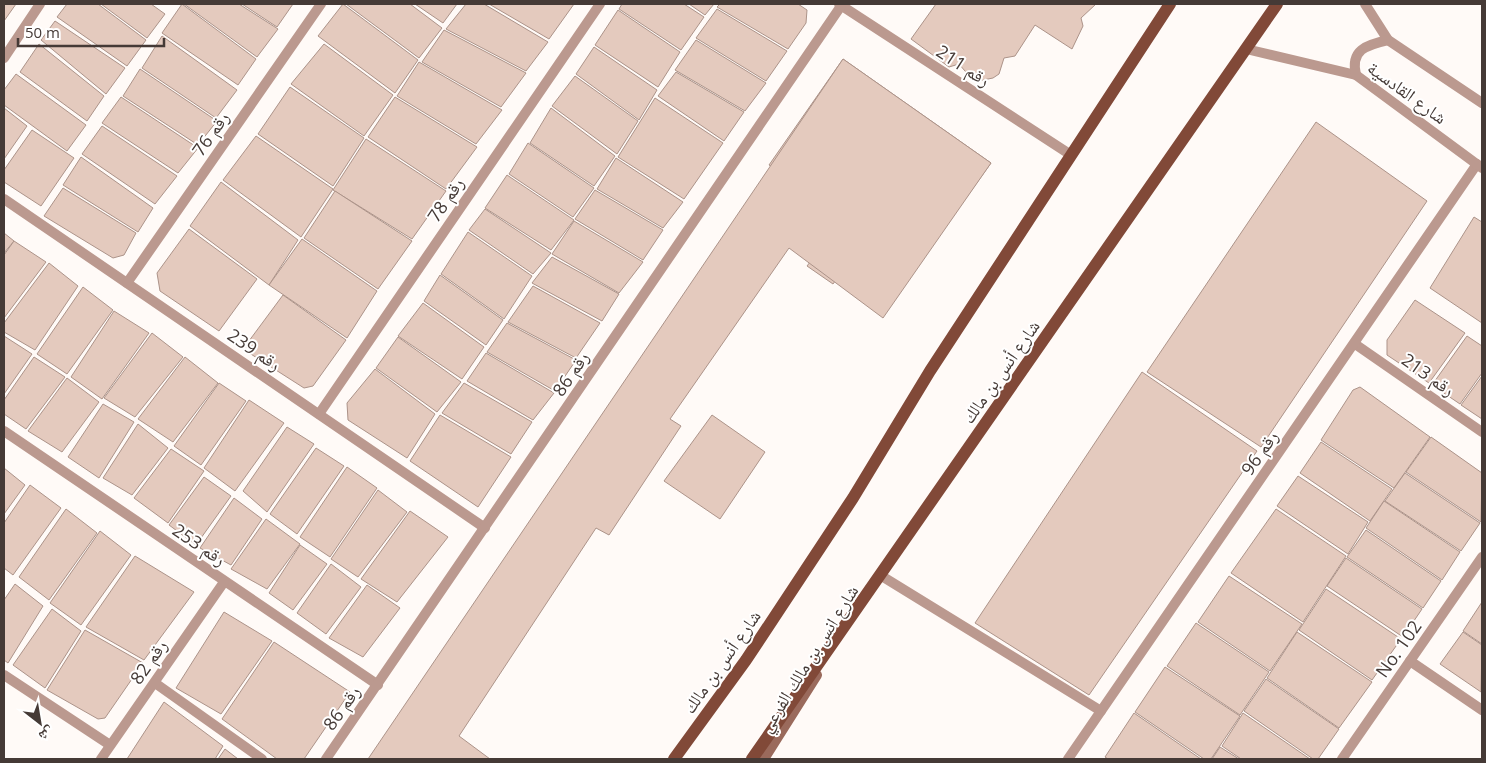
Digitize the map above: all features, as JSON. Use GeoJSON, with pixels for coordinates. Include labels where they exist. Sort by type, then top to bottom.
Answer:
{"type":"FeatureCollection","features":[{"type":"Feature","properties":{"kind":"main road","name":"شارع أنس بن مالك"},"geometry":{"type":"LineString","coordinates":[[674,759],[746,660],[842,514],[930,371],[1070,155],[1160,10],[1170,4]]}},
{"type":"Feature","properties":{"kind":"main road","name":"شارع أنس بن مالك"},"geometry":{"type":"LineString","coordinates":[[752,759],[1277,4]]}},
{"type":"Feature","properties":{"kind":"main road","name":"شارع انس بن مالك الفرعي"},"geometry":{"type":"LineString","coordinates":[[764,759],[880,575]]}},
{"type":"Feature","properties":{"kind":"street"},"geometry":{"type":"LineString","coordinates":[[4,58],[40,4]]}},
{"type":"Feature","properties":{"kind":"street","name":"رقم 76"},"geometry":{"type":"LineString","coordinates":[[127,283],[321,4]]}},
{"type":"Feature","properties":{"kind":"street","name":"رقم 78"},"geometry":{"type":"LineString","coordinates":[[319,414],[600,4]]}},
{"type":"Feature","properties":{"kind":"street","name":"شارع القادسية"},"geometry":{"type":"LineString","coordinates":[[1365,4],[1388,40],[1482,103]]}},
{"type":"Feature","properties":{"kind":"street","name":"رقم 211"},"geometry":{"type":"LineString","coordinates":[[840,5],[1070,155]]}},
{"type":"Feature","properties":{"kind":"street","name":"رقم 86"},"geometry":{"type":"LineString","coordinates":[[326,759],[840,5]]}},
{"type":"Feature","properties":{"kind":"street"},"geometry":{"type":"LineString","coordinates":[[1356,75],[1353,64],[1358,52],[1370,44],[1388,40]]}},
{"type":"Feature","properties":{"kind":"street","name":"شارع القادسية"},"geometry":{"type":"LineString","coordinates":[[1246,49],[1356,75],[1480,166]]}},
{"type":"Feature","properties":{"kind":"street","name":"رقم 96"},"geometry":{"type":"LineString","coordinates":[[1068,759],[1480,166]]}},
{"type":"Feature","properties":{"kind":"street","name":"رقم 239"},"geometry":{"type":"LineString","coordinates":[[4,199],[485,528]]}},
{"type":"Feature","properties":{"kind":"street","name":"رقم 213"},"geometry":{"type":"LineString","coordinates":[[1355,344],[1482,432]]}},
{"type":"Feature","properties":{"kind":"street","name":"رقم 253"},"geometry":{"type":"LineString","coordinates":[[4,431],[378,685]]}},
{"type":"Feature","properties":{"kind":"street","name":"No. 102"},"geometry":{"type":"LineString","coordinates":[[1342,759],[1482,557]]}},
{"type":"Feature","properties":{"kind":"street"},"geometry":{"type":"LineString","coordinates":[[880,575],[1101,711]]}},
{"type":"Feature","properties":{"kind":"street","name":"رقم 82"},"geometry":{"type":"LineString","coordinates":[[101,759],[224,582]]}},
{"type":"Feature","properties":{"kind":"street"},"geometry":{"type":"LineString","coordinates":[[1410,661],[1482,710]]}},
{"type":"Feature","properties":{"kind":"street"},"geometry":{"type":"LineString","coordinates":[[4,674],[110,745]]}},
{"type":"Feature","properties":{"kind":"street"},"geometry":{"type":"LineString","coordinates":[[155,682],[262,759]]}},
{"type":"Feature","properties":{"kind":"building"},"geometry":{"type":"Polygon","coordinates":[[[4,4],[16,4],[4,21],[4,4]]]}},
{"type":"Feature","properties":{"kind":"building"},"geometry":{"type":"Polygon","coordinates":[[[67,4],[98,4],[146,40],[127,66],[57,17],[67,4]]]}},
{"type":"Feature","properties":{"kind":"building"},"geometry":{"type":"Polygon","coordinates":[[[101,4],[151,4],[165,14],[147,38],[101,4]]]}},
{"type":"Feature","properties":{"kind":"building"},"geometry":{"type":"Polygon","coordinates":[[[182,4],[256,59],[238,85],[162,33],[182,4]]]}},
{"type":"Feature","properties":{"kind":"building"},"geometry":{"type":"Polygon","coordinates":[[[184,4],[239,4],[278,29],[257,57],[184,4]]]}},
{"type":"Feature","properties":{"kind":"building"},"geometry":{"type":"Polygon","coordinates":[[[242,4],[293,4],[277,27],[242,4]]]}},
{"type":"Feature","properties":{"kind":"building"},"geometry":{"type":"Polygon","coordinates":[[[343,4],[418,60],[395,93],[318,36],[343,4]]]}},
{"type":"Feature","properties":{"kind":"building"},"geometry":{"type":"Polygon","coordinates":[[[346,4],[410,4],[442,28],[419,58],[346,4]]]}},
{"type":"Feature","properties":{"kind":"building"},"geometry":{"type":"Polygon","coordinates":[[[415,4],[457,4],[443,23],[415,4]]]}},
{"type":"Feature","properties":{"kind":"building"},"geometry":{"type":"Polygon","coordinates":[[[466,4],[484,4],[548,42],[526,71],[446,29],[466,4]]]}},
{"type":"Feature","properties":{"kind":"building"},"geometry":{"type":"Polygon","coordinates":[[[489,4],[574,4],[549,39],[489,4]]]}},
{"type":"Feature","properties":{"kind":"building"},"geometry":{"type":"Polygon","coordinates":[[[622,4],[684,4],[704,17],[681,50],[619,9],[622,4]]]}},
{"type":"Feature","properties":{"kind":"building"},"geometry":{"type":"Polygon","coordinates":[[[689,4],[714,4],[705,15],[689,4]]]}},
{"type":"Feature","properties":{"kind":"building"},"geometry":{"type":"Polygon","coordinates":[[[720,4],[798,4],[807,10],[806,23],[788,49],[717,7],[720,4]]]}},
{"type":"Feature","properties":{"kind":"building"},"geometry":{"type":"Polygon","coordinates":[[[936,4],[1096,4],[1081,18],[1083,26],[1072,49],[1035,25],[1015,56],[1004,58],[999,74],[993,78],[978,81],[971,78],[959,64],[949,67],[911,39],[936,4]]]}},
{"type":"Feature","properties":{"kind":"building"},"geometry":{"type":"Polygon","coordinates":[[[717,9],[787,51],[766,81],[696,38],[717,9]]]}},
{"type":"Feature","properties":{"kind":"building"},"geometry":{"type":"Polygon","coordinates":[[[618,10],[680,52],[658,87],[595,45],[618,10]]]}},
{"type":"Feature","properties":{"kind":"building"},"geometry":{"type":"Polygon","coordinates":[[[55,21],[125,68],[106,94],[41,40],[55,21]]]}},
{"type":"Feature","properties":{"kind":"building"},"geometry":{"type":"Polygon","coordinates":[[[444,30],[526,73],[501,107],[422,62],[444,30]]]}},
{"type":"Feature","properties":{"kind":"building"},"geometry":{"type":"Polygon","coordinates":[[[162,36],[237,90],[216,118],[142,68],[162,36]]]}},
{"type":"Feature","properties":{"kind":"building"},"geometry":{"type":"Polygon","coordinates":[[[696,40],[766,83],[745,111],[675,70],[696,40]]]}},
{"type":"Feature","properties":{"kind":"building"},"geometry":{"type":"Polygon","coordinates":[[[39,44],[104,96],[87,121],[20,72],[39,44]]]}},
{"type":"Feature","properties":{"kind":"building"},"geometry":{"type":"Polygon","coordinates":[[[324,44],[393,95],[364,136],[291,84],[324,44]]]}},
{"type":"Feature","properties":{"kind":"building"},"geometry":{"type":"Polygon","coordinates":[[[594,47],[657,90],[639,120],[576,74],[594,47]]]}},
{"type":"Feature","properties":{"kind":"building"},"geometry":{"type":"Polygon","coordinates":[[[843,59],[991,163],[910,276],[862,245],[833,284],[807,266],[837,227],[779,191],[789,177],[769,165],[843,59]]]}},
{"type":"Feature","properties":{"kind":"building"},"geometry":{"type":"Polygon","coordinates":[[[843,59],[991,163],[883,318],[789,248],[670,419],[681,426],[609,535],[596,528],[459,736],[490,759],[368,759],[843,59]]]}},
{"type":"Feature","properties":{"kind":"building"},"geometry":{"type":"Polygon","coordinates":[[[419,62],[502,110],[476,144],[397,96],[419,62]]]}},
{"type":"Feature","properties":{"kind":"building"},"geometry":{"type":"Polygon","coordinates":[[[140,69],[217,121],[198,145],[123,96],[140,69]]]}},
{"type":"Feature","properties":{"kind":"building"},"geometry":{"type":"Polygon","coordinates":[[[676,72],[744,112],[724,141],[658,96],[676,72]]]}},
{"type":"Feature","properties":{"kind":"building"},"geometry":{"type":"Polygon","coordinates":[[[16,74],[86,125],[67,151],[4,105],[4,90],[16,74]]]}},
{"type":"Feature","properties":{"kind":"building"},"geometry":{"type":"Polygon","coordinates":[[[575,76],[638,121],[617,154],[552,106],[575,76]]]}},
{"type":"Feature","properties":{"kind":"building"},"geometry":{"type":"Polygon","coordinates":[[[290,87],[364,138],[333,186],[258,134],[290,87]]]}},
{"type":"Feature","properties":{"kind":"building"},"geometry":{"type":"Polygon","coordinates":[[[121,97],[198,148],[178,173],[102,123],[121,97]]]}},
{"type":"Feature","properties":{"kind":"building"},"geometry":{"type":"Polygon","coordinates":[[[395,97],[477,147],[446,189],[368,137],[395,97]]]}},
{"type":"Feature","properties":{"kind":"building"},"geometry":{"type":"Polygon","coordinates":[[[655,98],[723,143],[684,199],[618,157],[655,98]]]}},
{"type":"Feature","properties":{"kind":"building"},"geometry":{"type":"Polygon","coordinates":[[[4,108],[27,126],[4,159],[4,108]]]}},
{"type":"Feature","properties":{"kind":"building"},"geometry":{"type":"Polygon","coordinates":[[[551,108],[615,156],[594,186],[530,143],[551,108]]]}},
{"type":"Feature","properties":{"kind":"building"},"geometry":{"type":"Polygon","coordinates":[[[1316,122],[1427,201],[1261,447],[1147,372],[1316,122]]]}},
{"type":"Feature","properties":{"kind":"building"},"geometry":{"type":"Polygon","coordinates":[[[102,126],[177,176],[155,204],[82,154],[102,126]]]}},
{"type":"Feature","properties":{"kind":"building"},"geometry":{"type":"Polygon","coordinates":[[[32,130],[74,158],[41,206],[4,182],[4,170],[32,130]]]}},
{"type":"Feature","properties":{"kind":"building"},"geometry":{"type":"Polygon","coordinates":[[[256,136],[333,189],[301,237],[223,180],[256,136]]]}},
{"type":"Feature","properties":{"kind":"building"},"geometry":{"type":"Polygon","coordinates":[[[366,139],[446,191],[412,239],[333,190],[366,139]]]}},
{"type":"Feature","properties":{"kind":"building"},"geometry":{"type":"Polygon","coordinates":[[[528,143],[594,188],[573,217],[509,174],[528,143]]]}},
{"type":"Feature","properties":{"kind":"building"},"geometry":{"type":"Polygon","coordinates":[[[81,157],[153,208],[138,232],[63,185],[81,157]]]}},
{"type":"Feature","properties":{"kind":"building"},"geometry":{"type":"Polygon","coordinates":[[[616,158],[683,202],[663,228],[597,189],[616,158]]]}},
{"type":"Feature","properties":{"kind":"building"},"geometry":{"type":"Polygon","coordinates":[[[507,175],[574,220],[551,250],[485,208],[507,175]]]}},
{"type":"Feature","properties":{"kind":"building"},"geometry":{"type":"Polygon","coordinates":[[[221,182],[298,240],[269,285],[190,226],[221,182]]]}},
{"type":"Feature","properties":{"kind":"building"},"geometry":{"type":"Polygon","coordinates":[[[63,188],[136,233],[124,255],[113,258],[44,216],[63,188]]]}},
{"type":"Feature","properties":{"kind":"building"},"geometry":{"type":"Polygon","coordinates":[[[595,190],[663,230],[643,260],[575,219],[595,190]]]}},
{"type":"Feature","properties":{"kind":"building"},"geometry":{"type":"Polygon","coordinates":[[[335,191],[412,241],[378,289],[304,238],[335,191]]]}},
{"type":"Feature","properties":{"kind":"building"},"geometry":{"type":"Polygon","coordinates":[[[485,209],[551,253],[533,274],[469,230],[485,209]]]}},
{"type":"Feature","properties":{"kind":"building"},"geometry":{"type":"Polygon","coordinates":[[[1474,217],[1482,222],[1482,323],[1430,288],[1474,217]]]}},
{"type":"Feature","properties":{"kind":"building"},"geometry":{"type":"Polygon","coordinates":[[[574,221],[643,262],[619,293],[552,254],[574,221]]]}},
{"type":"Feature","properties":{"kind":"building"},"geometry":{"type":"Polygon","coordinates":[[[189,229],[257,279],[219,331],[160,291],[157,273],[189,229]]]}},
{"type":"Feature","properties":{"kind":"building"},"geometry":{"type":"Polygon","coordinates":[[[468,232],[532,276],[504,319],[441,274],[468,232]]]}},
{"type":"Feature","properties":{"kind":"building"},"geometry":{"type":"Polygon","coordinates":[[[4,233],[14,241],[4,253],[4,233]]]}},
{"type":"Feature","properties":{"kind":"building"},"geometry":{"type":"Polygon","coordinates":[[[302,239],[377,291],[347,338],[269,285],[302,239]]]}},
{"type":"Feature","properties":{"kind":"building"},"geometry":{"type":"Polygon","coordinates":[[[14,241],[46,262],[4,318],[4,255],[14,241]]]}},
{"type":"Feature","properties":{"kind":"building"},"geometry":{"type":"Polygon","coordinates":[[[552,257],[619,294],[602,321],[532,283],[552,257]]]}},
{"type":"Feature","properties":{"kind":"building"},"geometry":{"type":"Polygon","coordinates":[[[49,263],[78,286],[35,350],[4,332],[4,323],[49,263]]]}},
{"type":"Feature","properties":{"kind":"building"},"geometry":{"type":"Polygon","coordinates":[[[440,275],[503,320],[486,345],[424,301],[440,275]]]}},
{"type":"Feature","properties":{"kind":"building"},"geometry":{"type":"Polygon","coordinates":[[[533,286],[600,323],[576,358],[508,322],[533,286]]]}},
{"type":"Feature","properties":{"kind":"building"},"geometry":{"type":"Polygon","coordinates":[[[83,287],[113,310],[67,374],[37,354],[83,287]]]}},
{"type":"Feature","properties":{"kind":"building"},"geometry":{"type":"Polygon","coordinates":[[[283,295],[346,340],[313,386],[304,388],[243,349],[283,295]]]}},
{"type":"Feature","properties":{"kind":"building"},"geometry":{"type":"Polygon","coordinates":[[[1415,300],[1465,333],[1429,383],[1387,355],[1387,340],[1415,300]]]}},
{"type":"Feature","properties":{"kind":"building"},"geometry":{"type":"Polygon","coordinates":[[[423,303],[484,347],[462,379],[398,336],[423,303]]]}},
{"type":"Feature","properties":{"kind":"building"},"geometry":{"type":"Polygon","coordinates":[[[114,311],[149,333],[102,399],[71,377],[114,311]]]}},
{"type":"Feature","properties":{"kind":"building"},"geometry":{"type":"Polygon","coordinates":[[[507,323],[576,360],[555,391],[487,352],[507,323]]]}},
{"type":"Feature","properties":{"kind":"building"},"geometry":{"type":"Polygon","coordinates":[[[152,333],[183,357],[135,417],[104,398],[152,333]]]}},
{"type":"Feature","properties":{"kind":"building"},"geometry":{"type":"Polygon","coordinates":[[[4,336],[32,354],[4,394],[4,336]]]}},
{"type":"Feature","properties":{"kind":"building"},"geometry":{"type":"Polygon","coordinates":[[[1467,336],[1482,346],[1482,373],[1460,404],[1432,385],[1467,336]]]}},
{"type":"Feature","properties":{"kind":"building"},"geometry":{"type":"Polygon","coordinates":[[[398,337],[461,382],[437,412],[376,368],[398,337]]]}},
{"type":"Feature","properties":{"kind":"building"},"geometry":{"type":"Polygon","coordinates":[[[486,353],[554,393],[533,420],[467,381],[486,353]]]}},
{"type":"Feature","properties":{"kind":"building"},"geometry":{"type":"Polygon","coordinates":[[[34,357],[65,377],[26,429],[4,414],[4,400],[34,357]]]}},
{"type":"Feature","properties":{"kind":"building"},"geometry":{"type":"Polygon","coordinates":[[[185,357],[218,383],[173,442],[138,419],[185,357]]]}},
{"type":"Feature","properties":{"kind":"building"},"geometry":{"type":"Polygon","coordinates":[[[375,369],[435,414],[407,458],[348,420],[347,403],[375,369]]]}},
{"type":"Feature","properties":{"kind":"building"},"geometry":{"type":"Polygon","coordinates":[[[1142,372],[1257,451],[1089,695],[975,623],[1142,372]]]}},
{"type":"Feature","properties":{"kind":"building"},"geometry":{"type":"Polygon","coordinates":[[[1482,376],[1482,419],[1461,405],[1482,376]]]}},
{"type":"Feature","properties":{"kind":"building"},"geometry":{"type":"Polygon","coordinates":[[[67,378],[99,402],[62,452],[28,431],[67,378]]]}},
{"type":"Feature","properties":{"kind":"building"},"geometry":{"type":"Polygon","coordinates":[[[219,383],[246,401],[201,465],[174,446],[219,383]]]}},
{"type":"Feature","properties":{"kind":"building"},"geometry":{"type":"Polygon","coordinates":[[[464,383],[532,422],[511,454],[442,413],[464,383]]]}},
{"type":"Feature","properties":{"kind":"building"},"geometry":{"type":"Polygon","coordinates":[[[1360,387],[1430,437],[1394,488],[1321,440],[1353,390],[1360,387]]]}},
{"type":"Feature","properties":{"kind":"building"},"geometry":{"type":"Polygon","coordinates":[[[249,400],[284,423],[235,491],[204,468],[249,400]]]}},
{"type":"Feature","properties":{"kind":"building"},"geometry":{"type":"Polygon","coordinates":[[[103,404],[134,422],[99,478],[68,457],[103,404]]]}},
{"type":"Feature","properties":{"kind":"building"},"geometry":{"type":"Polygon","coordinates":[[[440,415],[511,457],[478,507],[410,461],[440,415]]]}},
{"type":"Feature","properties":{"kind":"building"},"geometry":{"type":"Polygon","coordinates":[[[712,415],[765,452],[720,519],[664,481],[712,415]]]}},
{"type":"Feature","properties":{"kind":"building"},"geometry":{"type":"Polygon","coordinates":[[[138,424],[168,448],[132,495],[103,478],[138,424]]]}},
{"type":"Feature","properties":{"kind":"building"},"geometry":{"type":"Polygon","coordinates":[[[287,427],[314,444],[267,512],[243,491],[287,427]]]}},
{"type":"Feature","properties":{"kind":"building"},"geometry":{"type":"Polygon","coordinates":[[[1431,437],[1482,473],[1481,522],[1406,472],[1431,437]]]}},
{"type":"Feature","properties":{"kind":"building"},"geometry":{"type":"Polygon","coordinates":[[[1321,442],[1392,489],[1370,521],[1300,473],[1321,442]]]}},
{"type":"Feature","properties":{"kind":"building"},"geometry":{"type":"Polygon","coordinates":[[[316,448],[344,466],[297,534],[270,514],[316,448]]]}},
{"type":"Feature","properties":{"kind":"building"},"geometry":{"type":"Polygon","coordinates":[[[171,449],[204,471],[168,523],[134,498],[171,449]]]}},
{"type":"Feature","properties":{"kind":"building"},"geometry":{"type":"Polygon","coordinates":[[[347,467],[377,488],[330,557],[300,537],[347,467]]]}},
{"type":"Feature","properties":{"kind":"building"},"geometry":{"type":"Polygon","coordinates":[[[4,468],[25,485],[4,514],[4,468]]]}},
{"type":"Feature","properties":{"kind":"building"},"geometry":{"type":"Polygon","coordinates":[[[1405,473],[1480,523],[1461,551],[1385,501],[1405,473]]]}},
{"type":"Feature","properties":{"kind":"building"},"geometry":{"type":"Polygon","coordinates":[[[1298,476],[1368,522],[1348,554],[1277,506],[1298,476]]]}},
{"type":"Feature","properties":{"kind":"building"},"geometry":{"type":"Polygon","coordinates":[[[204,477],[231,496],[196,545],[169,525],[204,477]]]}},
{"type":"Feature","properties":{"kind":"building"},"geometry":{"type":"Polygon","coordinates":[[[30,485],[61,508],[13,575],[4,568],[4,523],[30,485]]]}},
{"type":"Feature","properties":{"kind":"building"},"geometry":{"type":"Polygon","coordinates":[[[378,490],[407,512],[358,577],[331,559],[378,490]]]}},
{"type":"Feature","properties":{"kind":"building"},"geometry":{"type":"Polygon","coordinates":[[[234,498],[262,519],[231,565],[200,548],[234,498]]]}},
{"type":"Feature","properties":{"kind":"building"},"geometry":{"type":"Polygon","coordinates":[[[1384,501],[1460,552],[1442,580],[1366,528],[1384,501]]]}},
{"type":"Feature","properties":{"kind":"building"},"geometry":{"type":"Polygon","coordinates":[[[66,509],[97,533],[49,600],[19,577],[66,509]]]}},
{"type":"Feature","properties":{"kind":"building"},"geometry":{"type":"Polygon","coordinates":[[[1276,509],[1346,556],[1303,622],[1231,573],[1276,509]]]}},
{"type":"Feature","properties":{"kind":"building"},"geometry":{"type":"Polygon","coordinates":[[[410,511],[448,537],[397,602],[361,579],[410,511]]]}},
{"type":"Feature","properties":{"kind":"building"},"geometry":{"type":"Polygon","coordinates":[[[266,519],[300,544],[267,589],[231,569],[266,519]]]}},
{"type":"Feature","properties":{"kind":"building"},"geometry":{"type":"Polygon","coordinates":[[[1366,530],[1441,581],[1423,608],[1347,557],[1366,530]]]}},
{"type":"Feature","properties":{"kind":"building"},"geometry":{"type":"Polygon","coordinates":[[[100,531],[131,555],[81,625],[50,603],[100,531]]]}},
{"type":"Feature","properties":{"kind":"building"},"geometry":{"type":"Polygon","coordinates":[[[300,545],[327,564],[293,610],[269,593],[300,545]]]}},
{"type":"Feature","properties":{"kind":"building"},"geometry":{"type":"Polygon","coordinates":[[[135,556],[194,592],[144,660],[86,627],[135,556]]]}},
{"type":"Feature","properties":{"kind":"building"},"geometry":{"type":"Polygon","coordinates":[[[1346,558],[1422,609],[1403,637],[1327,586],[1346,558]]]}},
{"type":"Feature","properties":{"kind":"building"},"geometry":{"type":"Polygon","coordinates":[[[331,564],[361,587],[326,634],[297,613],[331,564]]]}},
{"type":"Feature","properties":{"kind":"building"},"geometry":{"type":"Polygon","coordinates":[[[1229,576],[1302,624],[1270,671],[1198,622],[1229,576]]]}},
{"type":"Feature","properties":{"kind":"building"},"geometry":{"type":"Polygon","coordinates":[[[15,584],[43,606],[8,663],[4,660],[4,600],[15,584]]]}},
{"type":"Feature","properties":{"kind":"building"},"geometry":{"type":"Polygon","coordinates":[[[367,585],[400,608],[363,657],[329,638],[367,585]]]}},
{"type":"Feature","properties":{"kind":"building"},"geometry":{"type":"Polygon","coordinates":[[[1326,589],[1401,639],[1372,680],[1299,630],[1326,589]]]}},
{"type":"Feature","properties":{"kind":"building"},"geometry":{"type":"Polygon","coordinates":[[[1482,602],[1482,644],[1463,631],[1482,602]]]}},
{"type":"Feature","properties":{"kind":"building"},"geometry":{"type":"Polygon","coordinates":[[[52,609],[81,631],[45,688],[13,665],[52,609]]]}},
{"type":"Feature","properties":{"kind":"building"},"geometry":{"type":"Polygon","coordinates":[[[224,612],[272,641],[221,714],[176,688],[224,612]]]}},
{"type":"Feature","properties":{"kind":"building"},"geometry":{"type":"Polygon","coordinates":[[[1196,623],[1269,672],[1240,715],[1167,666],[1196,623]]]}},
{"type":"Feature","properties":{"kind":"building"},"geometry":{"type":"Polygon","coordinates":[[[85,630],[143,663],[105,718],[98,719],[47,690],[85,630]]]}},
{"type":"Feature","properties":{"kind":"building"},"geometry":{"type":"Polygon","coordinates":[[[1297,632],[1372,682],[1339,728],[1267,678],[1297,632]]]}},
{"type":"Feature","properties":{"kind":"building"},"geometry":{"type":"Polygon","coordinates":[[[1463,632],[1482,645],[1481,692],[1440,664],[1463,632]]]}},
{"type":"Feature","properties":{"kind":"building"},"geometry":{"type":"Polygon","coordinates":[[[274,642],[350,692],[304,759],[277,759],[222,719],[274,642]]]}},
{"type":"Feature","properties":{"kind":"building"},"geometry":{"type":"Polygon","coordinates":[[[1165,667],[1240,716],[1211,759],[1204,759],[1135,712],[1165,667]]]}},
{"type":"Feature","properties":{"kind":"building"},"geometry":{"type":"Polygon","coordinates":[[[1266,679],[1339,729],[1318,759],[1313,759],[1244,711],[1266,679]]]}},
{"type":"Feature","properties":{"kind":"building"},"geometry":{"type":"Polygon","coordinates":[[[164,702],[223,746],[215,759],[127,759],[164,702]]]}},
{"type":"Feature","properties":{"kind":"building"},"geometry":{"type":"Polygon","coordinates":[[[1134,713],[1201,759],[1108,759],[1105,757],[1134,713]]]}},
{"type":"Feature","properties":{"kind":"building"},"geometry":{"type":"Polygon","coordinates":[[[1243,713],[1310,759],[1241,759],[1222,746],[1243,713]]]}},
{"type":"Feature","properties":{"kind":"building"},"geometry":{"type":"Polygon","coordinates":[[[1220,747],[1239,759],[1212,759],[1220,747]]]}},
{"type":"Feature","properties":{"kind":"building"},"geometry":{"type":"Polygon","coordinates":[[[225,749],[238,759],[218,759],[225,749]]]}}]}
